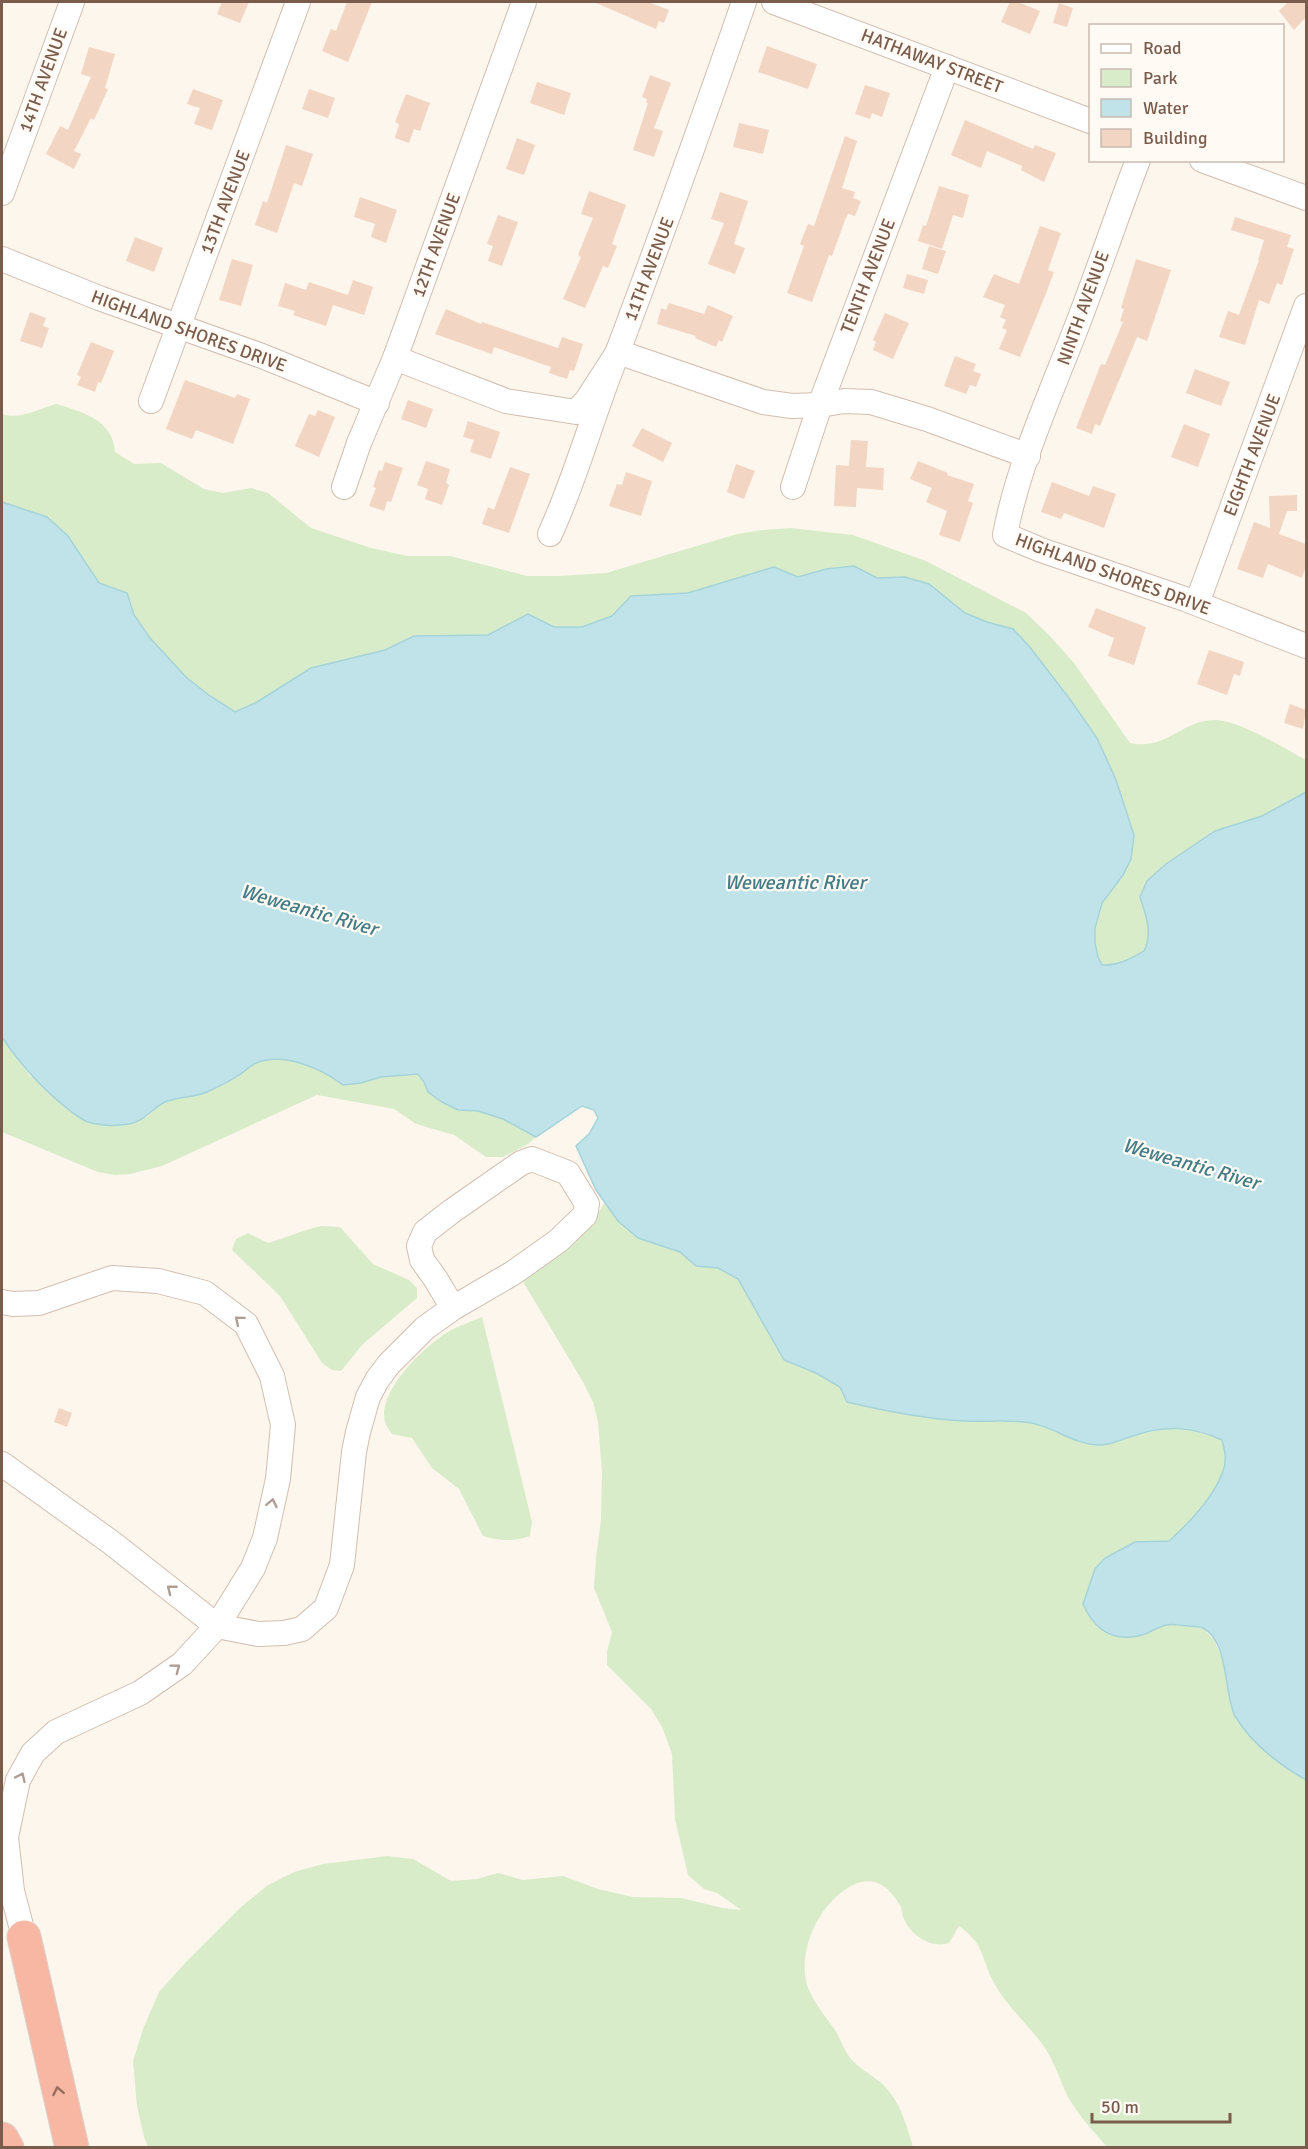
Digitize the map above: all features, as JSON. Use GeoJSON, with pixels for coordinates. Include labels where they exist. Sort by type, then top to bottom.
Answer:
{"type":"FeatureCollection","features":[{"type":"Feature","properties":{"kind":"highway"},"geometry":{"type":"LineString","coordinates":[[24,1936],[72,2148]]}},
{"type":"Feature","properties":{"kind":"highway"},"geometry":{"type":"LineString","coordinates":[[2,2139],[7,2148]]}},
{"type":"Feature","properties":{"kind":"street","name":"14TH AVENUE"},"geometry":{"type":"LineString","coordinates":[[2,193],[72,2]]}},
{"type":"Feature","properties":{"kind":"street","name":"13TH AVENUE"},"geometry":{"type":"LineString","coordinates":[[151,401],[298,2]]}},
{"type":"Feature","properties":{"kind":"street","name":"12TH AVENUE"},"geometry":{"type":"LineString","coordinates":[[344,487],[395,358],[525,2]]}},
{"type":"Feature","properties":{"kind":"street","name":"11TH AVENUE"},"geometry":{"type":"LineString","coordinates":[[550,534],[566,497],[679,190],[744,2]]}},
{"type":"Feature","properties":{"kind":"street","name":"HATHAWAY STREET"},"geometry":{"type":"LineString","coordinates":[[774,2],[1089,121]]}},
{"type":"Feature","properties":{"kind":"street","name":"TENTH AVENUE"},"geometry":{"type":"LineString","coordinates":[[793,487],[820,405],[947,67]]}},
{"type":"Feature","properties":{"kind":"street","name":"NINTH AVENUE"},"geometry":{"type":"LineString","coordinates":[[1028,456],[1137,162]]}},
{"type":"Feature","properties":{"kind":"street"},"geometry":{"type":"LineString","coordinates":[[1207,162],[1306,198]]}},
{"type":"Feature","properties":{"kind":"street","name":"HIGHLAND SHORES DRIVE"},"geometry":{"type":"LineString","coordinates":[[2,259],[99,298],[262,356],[377,403]]}},
{"type":"Feature","properties":{"kind":"street","name":"EIGHTH AVENUE"},"geometry":{"type":"LineString","coordinates":[[1197,603],[1306,306]]}},
{"type":"Feature","properties":{"kind":"street"},"geometry":{"type":"LineString","coordinates":[[395,358],[506,401],[576,412],[587,400],[618,352],[763,402],[792,406],[844,401],[871,402],[1028,456]]}},
{"type":"Feature","properties":{"kind":"street","name":"HIGHLAND SHORES DRIVE"},"geometry":{"type":"LineString","coordinates":[[1028,456],[1009,511],[1005,535],[1197,603],[1306,646]]}},
{"type":"Feature","properties":{"kind":"street"},"geometry":{"type":"LineString","coordinates":[[2,1464],[112,1543],[217,1626],[258,1634],[284,1633],[302,1629],[314,1621],[326,1608],[342,1565],[354,1452],[368,1397],[377,1380],[389,1364],[425,1328],[453,1308],[513,1273],[558,1240],[585,1215],[588,1204],[568,1173],[532,1159],[521,1163],[425,1232],[419,1246],[422,1260],[453,1308]]}},
{"type":"Feature","properties":{"kind":"street"},"geometry":{"type":"LineString","coordinates":[[2,1302],[39,1303],[112,1278],[158,1281],[205,1293],[246,1324],[272,1376],[283,1425],[278,1479],[265,1538],[253,1568],[217,1626],[182,1664],[140,1693],[56,1732],[33,1753],[18,1780],[6,1837],[12,1892],[24,1936]]}},
{"type":"Feature","properties":{"kind":"street"},"geometry":{"type":"LineString","coordinates":[[2,1905],[24,1936]]}},
{"type":"Feature","properties":{"kind":"green space"},"geometry":{"type":"Polygon","coordinates":[[[56,404],[86,414],[103,425],[113,441],[115,452],[134,464],[161,463],[204,489],[223,493],[251,488],[268,493],[311,528],[371,548],[408,556],[450,556],[527,576],[606,573],[737,534],[762,530],[791,528],[853,535],[926,561],[1026,613],[1074,663],[1130,743],[1153,743],[1192,725],[1213,720],[1235,724],[1261,735],[1306,760],[1306,792],[1262,816],[1215,831],[1166,864],[1147,881],[1140,897],[1148,931],[1144,951],[1119,963],[1102,965],[1095,943],[1095,928],[1102,903],[1123,875],[1134,835],[1116,780],[1072,702],[1013,629],[965,613],[929,584],[905,577],[877,578],[854,566],[826,569],[798,577],[774,567],[688,593],[631,596],[612,616],[582,627],[554,627],[528,614],[488,636],[414,636],[385,650],[311,668],[257,702],[235,712],[187,678],[150,638],[134,615],[127,593],[99,583],[47,517],[2,502],[2,414],[22,415],[56,404]]]}},
{"type":"Feature","properties":{"kind":"green space"},"geometry":{"type":"Polygon","coordinates":[[[2,1037],[30,1076],[147,1117],[167,1101],[215,1088],[253,1065],[275,1059],[312,1067],[343,1085],[381,1077],[418,1074],[428,1092],[458,1110],[478,1111],[503,1119],[536,1137],[528,1144],[503,1157],[486,1157],[454,1135],[416,1124],[394,1109],[317,1095],[162,1166],[130,1174],[115,1175],[98,1172],[2,1132],[2,1037]]]}},
{"type":"Feature","properties":{"kind":"green space"},"geometry":{"type":"Polygon","coordinates":[[[604,1203],[618,1221],[638,1238],[681,1252],[696,1266],[718,1268],[738,1279],[784,1360],[816,1373],[840,1387],[963,1421],[1025,1422],[1049,1427],[1074,1439],[1117,1441],[1162,1429],[1186,1428],[1222,1440],[1225,1465],[1215,1488],[1201,1508],[1169,1541],[1135,1542],[1142,1635],[1168,1624],[1203,1628],[1214,1640],[1224,1663],[1234,1714],[1244,1730],[1267,1752],[1306,1780],[1306,2147],[1107,2147],[1072,2104],[1045,2048],[999,1992],[974,1939],[959,1926],[949,1943],[935,1944],[922,1939],[906,1924],[901,1907],[892,1894],[884,1887],[868,1881],[850,1886],[842,1892],[819,1918],[806,1953],[805,1976],[813,1999],[835,2030],[850,2058],[880,2082],[897,2103],[913,2147],[148,2147],[137,2106],[133,2061],[143,2029],[159,1992],[241,1907],[268,1885],[294,1872],[323,1864],[387,1856],[413,1859],[451,1881],[477,1879],[498,1873],[523,1880],[563,1876],[598,1889],[633,1897],[681,1898],[741,1910],[717,1893],[704,1889],[688,1875],[675,1819],[672,1754],[662,1727],[651,1709],[607,1665],[607,1652],[612,1632],[594,1588],[601,1520],[602,1472],[598,1422],[593,1402],[583,1382],[522,1280],[579,1237],[597,1216],[604,1203]]]}},
{"type":"Feature","properties":{"kind":"green space"},"geometry":{"type":"Polygon","coordinates":[[[321,1226],[340,1227],[373,1264],[409,1280],[417,1288],[417,1298],[363,1344],[341,1371],[332,1370],[322,1363],[280,1296],[232,1250],[236,1239],[248,1233],[268,1243],[321,1226]]]}},
{"type":"Feature","properties":{"kind":"green space"},"geometry":{"type":"Polygon","coordinates":[[[482,1317],[532,1522],[530,1536],[512,1540],[483,1536],[459,1489],[432,1468],[412,1438],[392,1434],[385,1422],[385,1409],[389,1396],[406,1369],[417,1357],[451,1330],[482,1317]]]}},
{"type":"Feature","properties":{"kind":"water","name":"Weweantic River"},"geometry":{"type":"Polygon","coordinates":[[[2,502],[47,517],[68,536],[99,583],[127,593],[134,615],[150,638],[187,678],[235,712],[257,702],[311,668],[385,650],[414,636],[488,635],[528,614],[554,627],[582,627],[612,616],[631,596],[688,593],[774,567],[798,577],[826,569],[854,566],[877,578],[905,577],[929,584],[965,613],[1013,629],[1029,646],[1097,738],[1116,780],[1134,835],[1131,859],[1123,875],[1102,903],[1095,928],[1095,943],[1102,965],[1119,963],[1144,951],[1148,931],[1140,897],[1147,881],[1166,864],[1215,831],[1262,816],[1306,792],[1306,1780],[1267,1753],[1249,1735],[1235,1716],[1222,1656],[1211,1635],[1203,1628],[1169,1624],[1134,1637],[1115,1636],[1107,1633],[1093,1621],[1083,1604],[1095,1569],[1105,1558],[1135,1542],[1169,1541],[1201,1508],[1215,1488],[1224,1468],[1222,1440],[1200,1432],[1167,1429],[1145,1432],[1102,1445],[1088,1444],[1034,1424],[1016,1421],[964,1421],[935,1418],[847,1402],[840,1387],[816,1373],[784,1360],[738,1279],[718,1268],[696,1266],[680,1252],[638,1238],[618,1221],[596,1190],[576,1146],[589,1134],[598,1118],[594,1110],[582,1106],[536,1137],[503,1119],[478,1111],[458,1110],[442,1102],[428,1092],[418,1074],[381,1077],[343,1085],[313,1067],[277,1059],[254,1064],[235,1078],[202,1094],[163,1103],[134,1123],[124,1125],[103,1125],[84,1121],[43,1087],[2,1037],[2,502]]]}},
{"type":"Feature","properties":{"kind":"building"},"geometry":{"type":"Polygon","coordinates":[[[222,2],[249,2],[240,23],[217,14],[222,2]]]}},
{"type":"Feature","properties":{"kind":"building"},"geometry":{"type":"Polygon","coordinates":[[[347,2],[372,2],[348,62],[322,51],[331,29],[336,31],[347,2]]]}},
{"type":"Feature","properties":{"kind":"building"},"geometry":{"type":"Polygon","coordinates":[[[594,2],[648,2],[669,10],[664,23],[659,21],[656,29],[594,2]]]}},
{"type":"Feature","properties":{"kind":"building"},"geometry":{"type":"Polygon","coordinates":[[[1010,2],[1018,2],[1040,11],[1030,34],[1001,22],[1010,2]]]}},
{"type":"Feature","properties":{"kind":"building"},"geometry":{"type":"Polygon","coordinates":[[[1288,2],[1306,2],[1306,17],[1294,30],[1279,11],[1288,2]]]}},
{"type":"Feature","properties":{"kind":"building"},"geometry":{"type":"Polygon","coordinates":[[[1059,3],[1073,8],[1067,27],[1053,23],[1059,3]]]}},
{"type":"Feature","properties":{"kind":"building"},"geometry":{"type":"Polygon","coordinates":[[[767,46],[817,64],[808,89],[758,72],[767,46]]]}},
{"type":"Feature","properties":{"kind":"building"},"geometry":{"type":"Polygon","coordinates":[[[89,47],[115,54],[105,88],[108,89],[94,120],[91,118],[74,151],[81,154],[74,169],[46,154],[60,126],[68,130],[91,77],[81,74],[89,47]]]}},
{"type":"Feature","properties":{"kind":"building"},"geometry":{"type":"Polygon","coordinates":[[[650,75],[671,83],[654,128],[663,131],[654,157],[633,150],[648,103],[646,103],[647,99],[642,97],[650,75]]]}},
{"type":"Feature","properties":{"kind":"building"},"geometry":{"type":"Polygon","coordinates":[[[537,82],[571,93],[564,115],[530,103],[537,82]]]}},
{"type":"Feature","properties":{"kind":"building"},"geometry":{"type":"Polygon","coordinates":[[[865,85],[890,93],[882,117],[872,113],[870,119],[855,114],[865,85]]]}},
{"type":"Feature","properties":{"kind":"building"},"geometry":{"type":"Polygon","coordinates":[[[193,89],[223,100],[212,130],[194,124],[200,108],[187,104],[193,89]]]}},
{"type":"Feature","properties":{"kind":"building"},"geometry":{"type":"Polygon","coordinates":[[[309,89],[335,98],[328,118],[302,109],[309,89]]]}},
{"type":"Feature","properties":{"kind":"building"},"geometry":{"type":"Polygon","coordinates":[[[406,94],[430,103],[420,131],[414,129],[409,143],[395,138],[399,124],[395,122],[406,94]]]}},
{"type":"Feature","properties":{"kind":"building"},"geometry":{"type":"Polygon","coordinates":[[[965,120],[1033,149],[1035,145],[1056,153],[1044,182],[1021,170],[1022,166],[987,151],[981,168],[951,155],[965,120]]]}},
{"type":"Feature","properties":{"kind":"building"},"geometry":{"type":"Polygon","coordinates":[[[739,123],[769,130],[763,154],[733,147],[739,123]]]}},
{"type":"Feature","properties":{"kind":"building"},"geometry":{"type":"Polygon","coordinates":[[[845,136],[857,141],[842,188],[855,192],[853,198],[861,201],[855,216],[848,214],[845,220],[812,302],[787,293],[804,246],[800,244],[808,224],[814,226],[845,136]]]}},
{"type":"Feature","properties":{"kind":"building"},"geometry":{"type":"Polygon","coordinates":[[[517,138],[535,145],[524,175],[506,169],[517,138]]]}},
{"type":"Feature","properties":{"kind":"building"},"geometry":{"type":"Polygon","coordinates":[[[286,145],[313,154],[302,186],[294,183],[277,233],[255,225],[263,201],[267,203],[286,145]]]}},
{"type":"Feature","properties":{"kind":"building"},"geometry":{"type":"Polygon","coordinates":[[[939,186],[969,195],[963,218],[953,215],[942,249],[918,241],[923,225],[926,226],[939,186]]]}},
{"type":"Feature","properties":{"kind":"building"},"geometry":{"type":"Polygon","coordinates":[[[589,191],[626,205],[612,244],[617,246],[608,268],[603,266],[585,308],[563,299],[581,257],[578,255],[593,218],[581,214],[589,191]]]}},
{"type":"Feature","properties":{"kind":"building"},"geometry":{"type":"Polygon","coordinates":[[[720,192],[748,201],[734,244],[745,248],[735,274],[708,264],[724,223],[711,219],[720,192]]]}},
{"type":"Feature","properties":{"kind":"building"},"geometry":{"type":"Polygon","coordinates":[[[360,197],[397,210],[386,243],[371,237],[375,224],[354,217],[360,197]]]}},
{"type":"Feature","properties":{"kind":"building"},"geometry":{"type":"Polygon","coordinates":[[[498,215],[518,222],[502,266],[488,261],[493,246],[487,244],[498,215]]]}},
{"type":"Feature","properties":{"kind":"building"},"geometry":{"type":"Polygon","coordinates":[[[1235,217],[1291,235],[1287,247],[1294,249],[1282,285],[1277,283],[1269,304],[1259,300],[1245,345],[1219,337],[1228,311],[1239,315],[1264,240],[1231,230],[1235,217]]]}},
{"type":"Feature","properties":{"kind":"building"},"geometry":{"type":"Polygon","coordinates":[[[1040,226],[1061,233],[1048,270],[1054,272],[1020,357],[999,349],[1007,330],[1002,328],[1006,320],[1000,317],[1005,305],[983,297],[994,274],[1019,284],[1040,226]]]}},
{"type":"Feature","properties":{"kind":"building"},"geometry":{"type":"Polygon","coordinates":[[[135,237],[163,248],[154,272],[126,261],[135,237]]]}},
{"type":"Feature","properties":{"kind":"building"},"geometry":{"type":"Polygon","coordinates":[[[929,246],[946,251],[938,274],[922,269],[929,246]]]}},
{"type":"Feature","properties":{"kind":"building"},"geometry":{"type":"Polygon","coordinates":[[[232,259],[253,265],[241,306],[219,300],[232,259]]]}},
{"type":"Feature","properties":{"kind":"building"},"geometry":{"type":"Polygon","coordinates":[[[1136,259],[1171,270],[1147,341],[1137,337],[1100,426],[1095,424],[1092,434],[1076,428],[1101,364],[1105,365],[1123,322],[1120,321],[1124,309],[1121,308],[1136,259]]]}},
{"type":"Feature","properties":{"kind":"building"},"geometry":{"type":"Polygon","coordinates":[[[907,274],[928,280],[924,294],[903,288],[907,274]]]}},
{"type":"Feature","properties":{"kind":"building"},"geometry":{"type":"Polygon","coordinates":[[[353,280],[373,287],[364,315],[333,305],[326,326],[293,315],[295,311],[278,306],[285,283],[306,290],[309,282],[348,295],[353,280]]]}},
{"type":"Feature","properties":{"kind":"building"},"geometry":{"type":"Polygon","coordinates":[[[669,303],[704,314],[708,305],[733,316],[722,342],[719,340],[716,347],[695,338],[696,336],[657,324],[661,308],[666,310],[669,303]]]}},
{"type":"Feature","properties":{"kind":"building"},"geometry":{"type":"Polygon","coordinates":[[[446,309],[481,324],[482,322],[558,348],[562,337],[583,344],[574,371],[570,370],[567,379],[549,373],[551,367],[494,347],[492,354],[435,334],[446,309]]]}},
{"type":"Feature","properties":{"kind":"building"},"geometry":{"type":"Polygon","coordinates":[[[30,312],[46,318],[43,326],[49,328],[42,348],[20,341],[30,312]]]}},
{"type":"Feature","properties":{"kind":"building"},"geometry":{"type":"Polygon","coordinates":[[[885,313],[909,323],[893,359],[873,350],[876,342],[873,340],[885,313]]]}},
{"type":"Feature","properties":{"kind":"building"},"geometry":{"type":"Polygon","coordinates":[[[91,342],[114,351],[95,392],[77,385],[81,377],[77,375],[91,342]]]}},
{"type":"Feature","properties":{"kind":"building"},"geometry":{"type":"Polygon","coordinates":[[[955,356],[976,364],[973,371],[981,374],[976,387],[970,385],[966,394],[944,386],[955,356]]]}},
{"type":"Feature","properties":{"kind":"building"},"geometry":{"type":"Polygon","coordinates":[[[1195,369],[1230,382],[1221,406],[1186,393],[1195,369]]]}},
{"type":"Feature","properties":{"kind":"building"},"geometry":{"type":"Polygon","coordinates":[[[185,380],[235,398],[237,394],[250,399],[233,444],[196,430],[192,439],[166,429],[185,380]]]}},
{"type":"Feature","properties":{"kind":"building"},"geometry":{"type":"Polygon","coordinates":[[[408,400],[433,409],[426,428],[401,419],[408,400]]]}},
{"type":"Feature","properties":{"kind":"building"},"geometry":{"type":"Polygon","coordinates":[[[318,410],[335,417],[319,457],[295,446],[309,414],[315,416],[318,410]]]}},
{"type":"Feature","properties":{"kind":"building"},"geometry":{"type":"Polygon","coordinates":[[[468,421],[500,432],[491,459],[470,452],[474,440],[463,437],[468,421]]]}},
{"type":"Feature","properties":{"kind":"building"},"geometry":{"type":"Polygon","coordinates":[[[1184,424],[1210,434],[1198,467],[1171,457],[1184,424]]]}},
{"type":"Feature","properties":{"kind":"building"},"geometry":{"type":"Polygon","coordinates":[[[642,428],[672,443],[663,462],[632,446],[642,428]]]}},
{"type":"Feature","properties":{"kind":"building"},"geometry":{"type":"Polygon","coordinates":[[[851,440],[868,441],[866,467],[884,468],[883,490],[857,488],[856,507],[834,506],[836,465],[849,466],[851,440]]]}},
{"type":"Feature","properties":{"kind":"building"},"geometry":{"type":"Polygon","coordinates":[[[426,461],[450,469],[446,483],[449,485],[442,505],[425,499],[428,489],[417,485],[426,461]]]}},
{"type":"Feature","properties":{"kind":"building"},"geometry":{"type":"Polygon","coordinates":[[[918,461],[948,473],[947,475],[974,484],[968,501],[973,503],[960,542],[939,535],[947,511],[926,502],[932,488],[910,479],[918,461]]]}},
{"type":"Feature","properties":{"kind":"building"},"geometry":{"type":"Polygon","coordinates":[[[385,462],[403,468],[391,502],[387,501],[384,511],[369,506],[376,488],[373,487],[379,470],[382,471],[385,462]]]}},
{"type":"Feature","properties":{"kind":"building"},"geometry":{"type":"Polygon","coordinates":[[[736,464],[755,471],[744,499],[727,492],[736,464]]]}},
{"type":"Feature","properties":{"kind":"building"},"geometry":{"type":"Polygon","coordinates":[[[510,467],[530,474],[509,533],[482,524],[488,507],[494,510],[510,467]]]}},
{"type":"Feature","properties":{"kind":"building"},"geometry":{"type":"Polygon","coordinates":[[[626,472],[652,481],[641,516],[609,506],[617,484],[622,485],[626,472]]]}},
{"type":"Feature","properties":{"kind":"building"},"geometry":{"type":"Polygon","coordinates":[[[1052,482],[1089,496],[1093,486],[1116,494],[1104,528],[1064,513],[1061,519],[1041,512],[1052,482]]]}},
{"type":"Feature","properties":{"kind":"building"},"geometry":{"type":"Polygon","coordinates":[[[1297,495],[1297,511],[1287,511],[1279,534],[1306,544],[1306,566],[1302,578],[1268,564],[1263,578],[1237,569],[1254,522],[1270,528],[1269,496],[1297,495]]]}},
{"type":"Feature","properties":{"kind":"building"},"geometry":{"type":"Polygon","coordinates":[[[1096,608],[1146,627],[1134,665],[1108,656],[1114,638],[1088,627],[1096,608]]]}},
{"type":"Feature","properties":{"kind":"building"},"geometry":{"type":"Polygon","coordinates":[[[1209,650],[1244,662],[1240,676],[1234,674],[1227,695],[1197,684],[1209,650]]]}},
{"type":"Feature","properties":{"kind":"building"},"geometry":{"type":"Polygon","coordinates":[[[1290,704],[1306,710],[1303,729],[1284,723],[1290,704]]]}},
{"type":"Feature","properties":{"kind":"building"},"geometry":{"type":"Polygon","coordinates":[[[59,1408],[72,1413],[67,1427],[54,1422],[59,1408]]]}}]}
